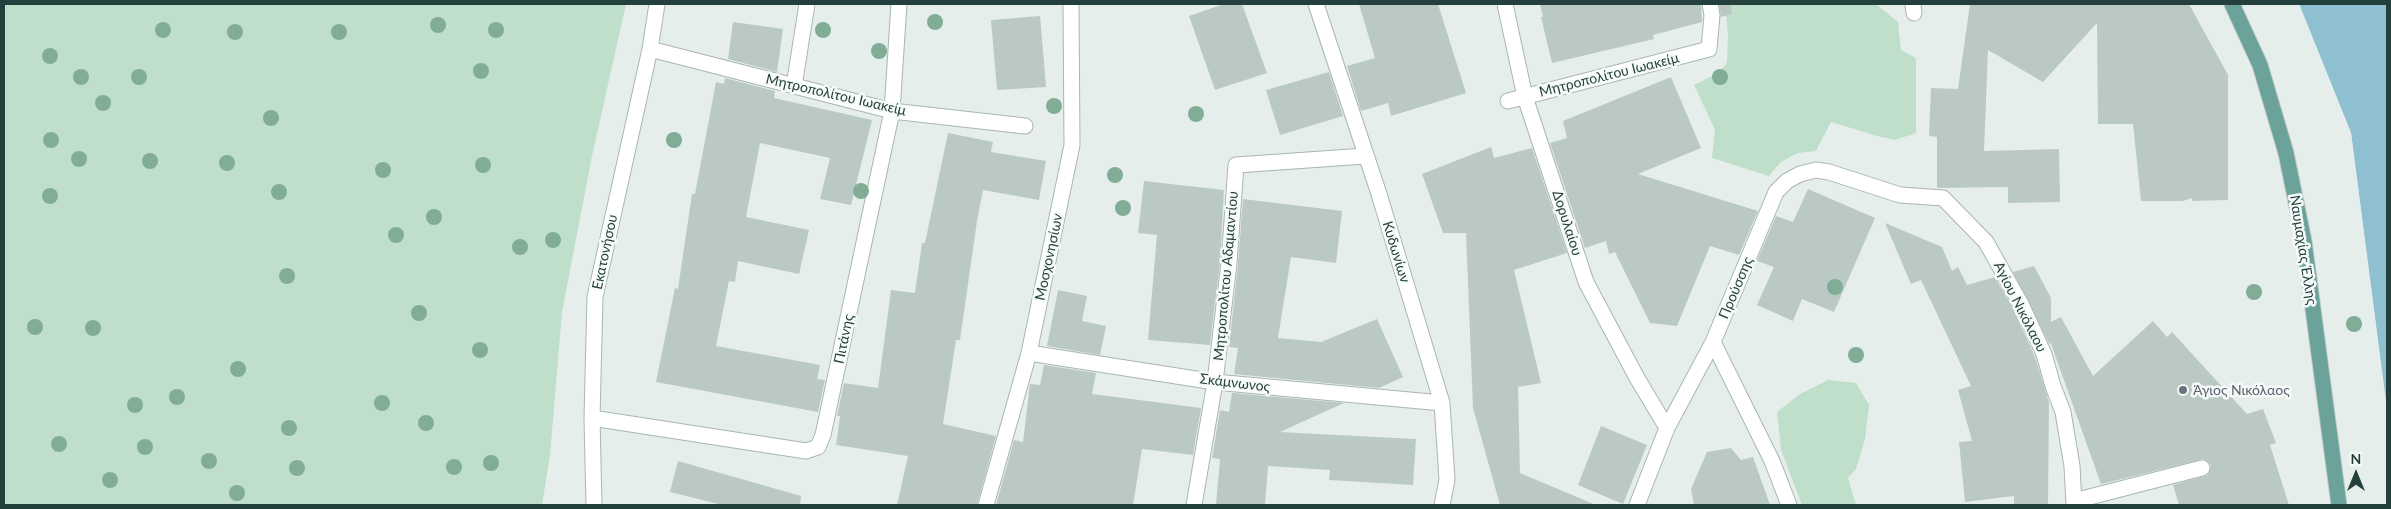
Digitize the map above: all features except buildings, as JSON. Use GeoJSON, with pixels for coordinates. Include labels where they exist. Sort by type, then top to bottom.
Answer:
{"type":"FeatureCollection","features":[{"type":"Feature","properties":{"kind":"main road","name":"Ναυμαχίας Έλλης"},"geometry":{"type":"LineString","coordinates":[[2232,4],[2260,66],[2286,153],[2304,241],[2339,505]]}},
{"type":"Feature","properties":{"kind":"street","name":"Εκατονήσου"},"geometry":{"type":"LineString","coordinates":[[594,505],[592,418],[595,297],[650,49],[657,4]]}},
{"type":"Feature","properties":{"kind":"street"},"geometry":{"type":"LineString","coordinates":[[794,86],[807,4]]}},
{"type":"Feature","properties":{"kind":"street","name":"Πιτάνης"},"geometry":{"type":"LineString","coordinates":[[592,418],[806,451],[818,447],[823,435],[892,111],[899,4]]}},
{"type":"Feature","properties":{"kind":"street","name":"Μοσχονησίων"},"geometry":{"type":"LineString","coordinates":[[986,505],[1029,353],[1072,145],[1071,4]]}},
{"type":"Feature","properties":{"kind":"street","name":"Κυδωνίων"},"geometry":{"type":"LineString","coordinates":[[1316,4],[1364,156],[1379,194],[1442,403],[1447,480],[1442,505]]}},
{"type":"Feature","properties":{"kind":"street","name":"Δορυλαίου"},"geometry":{"type":"LineString","coordinates":[[1505,4],[1525,97],[1586,282],[1637,378],[1667,428]]}},
{"type":"Feature","properties":{"kind":"street","name":"Μητροπολίτου Ιωακείμ"},"geometry":{"type":"LineString","coordinates":[[1508,101],[1709,49],[1712,15],[1710,4]]}},
{"type":"Feature","properties":{"kind":"street","name":"Μητροπολίτου Ιωακείμ"},"geometry":{"type":"LineString","coordinates":[[650,49],[892,111],[1025,126]]}},
{"type":"Feature","properties":{"kind":"street","name":"Μητροπολίτου Αδαμαντίου"},"geometry":{"type":"LineString","coordinates":[[1194,505],[1215,382],[1229,263],[1236,165],[1364,156]]}},
{"type":"Feature","properties":{"kind":"street","name":"Προύσσης"},"geometry":{"type":"LineString","coordinates":[[1637,505],[1667,428],[1713,342],[1776,192],[1788,181],[1807,172],[1828,172],[1900,195]]}},
{"type":"Feature","properties":{"kind":"street","name":"Αγίου Νικόλαου"},"geometry":{"type":"LineString","coordinates":[[1900,195],[1943,198],[1986,242],[2022,306],[2044,354],[2063,412],[2072,466],[2074,503]]}},
{"type":"Feature","properties":{"kind":"street"},"geometry":{"type":"LineString","coordinates":[[1713,342],[1772,461],[1789,505]]}},
{"type":"Feature","properties":{"kind":"street","name":"Σκάμνωνος"},"geometry":{"type":"LineString","coordinates":[[1029,353],[1215,382],[1442,403]]}},
{"type":"Feature","properties":{"kind":"street"},"geometry":{"type":"LineString","coordinates":[[2074,503],[2202,468]]}},
{"type":"Feature","properties":{"kind":"green space"},"geometry":{"type":"Polygon","coordinates":[[[4,4],[626,4],[592,156],[562,312],[550,455],[542,505],[4,505],[4,4]]]}},
{"type":"Feature","properties":{"kind":"green space"},"geometry":{"type":"Polygon","coordinates":[[[1725,4],[1876,4],[1898,22],[1901,50],[1916,58],[1916,133],[1895,140],[1831,122],[1816,151],[1798,153],[1781,162],[1769,176],[1712,158],[1715,130],[1694,85],[1720,72],[1727,62],[1728,35],[1725,4]]]}},
{"type":"Feature","properties":{"kind":"green space"},"geometry":{"type":"Polygon","coordinates":[[[1828,380],[1856,383],[1869,405],[1865,439],[1856,469],[1848,478],[1856,505],[1802,505],[1781,450],[1777,412],[1800,394],[1828,380]]]}},
{"type":"Feature","properties":{"kind":"water"},"geometry":{"type":"Polygon","coordinates":[[[2299,4],[2387,4],[2387,409],[2351,133],[2299,4]]]}},
{"type":"Feature","properties":{"kind":"pier"},"geometry":{"type":"Polygon","coordinates":[[[2296,4],[2299,4],[2351,133],[2387,412],[2385,410],[2348,134],[2296,4]]]}},
{"type":"Feature","properties":{"kind":"place","name":"Άγιος Νικόλαος"},"geometry":{"type":"Point","coordinates":[2183,390]}}]}
